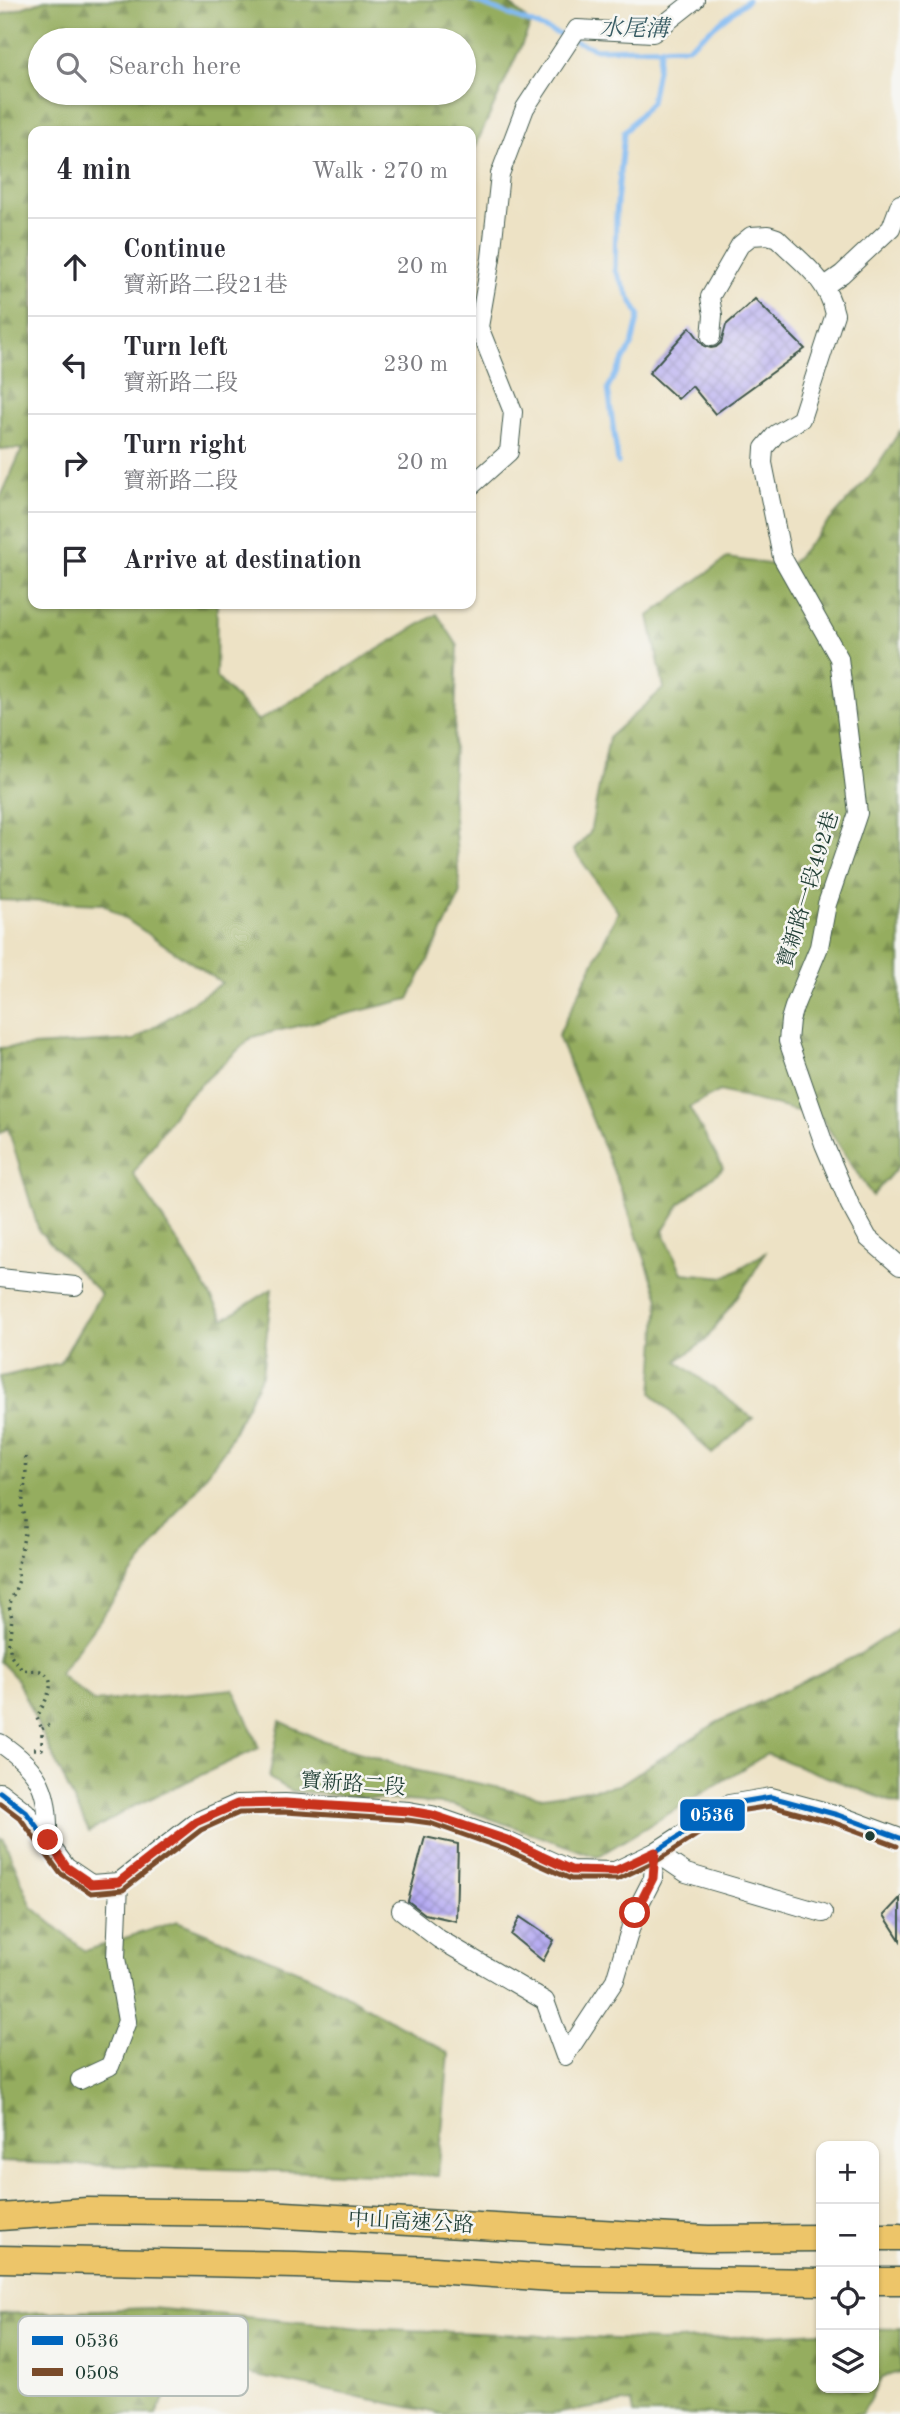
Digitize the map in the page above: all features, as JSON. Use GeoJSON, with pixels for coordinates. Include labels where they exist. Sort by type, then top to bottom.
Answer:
{"type":"FeatureCollection","features":[{"type":"Feature","properties":{"kind":"highway","name":"中山高速公路"},"geometry":{"type":"LineString","coordinates":[[0,2217],[87,2211],[250,2213],[708,2239],[816,2238]]}},
{"type":"Feature","properties":{"kind":"highway"},"geometry":{"type":"LineString","coordinates":[[879,2237],[900,2237]]}},
{"type":"Feature","properties":{"kind":"highway"},"geometry":{"type":"LineString","coordinates":[[0,2259],[310,2265],[553,2278],[816,2282]]}},
{"type":"Feature","properties":{"kind":"highway"},"geometry":{"type":"LineString","coordinates":[[879,2281],[900,2281]]}},
{"type":"Feature","properties":{"kind":"street"},"geometry":{"type":"LineString","coordinates":[[476,482],[509,452],[513,412],[479,327],[491,258],[500,174],[525,108],[577,29],[653,33],[695,0]]}},
{"type":"Feature","properties":{"kind":"street"},"geometry":{"type":"LineString","coordinates":[[711,337],[713,315],[710,297],[740,245],[751,236],[768,235],[777,238],[825,286],[842,274],[891,228],[900,204]]}},
{"type":"Feature","properties":{"kind":"street","name":"寶新路一段492巷"},"geometry":{"type":"LineString","coordinates":[[825,286],[835,314],[801,419],[776,434],[764,448],[763,463],[782,557],[839,658],[858,813],[827,904],[819,947],[792,1014],[788,1041],[824,1144],[850,1205],[867,1238],[900,1266]]}},
{"type":"Feature","properties":{"kind":"street"},"geometry":{"type":"LineString","coordinates":[[0,1278],[75,1286]]}},
{"type":"Feature","properties":{"kind":"street"},"geometry":{"type":"LineString","coordinates":[[0,1743],[16,1754],[43,1786],[49,1811],[48,1840]]}},
{"type":"Feature","properties":{"kind":"street"},"geometry":{"type":"LineString","coordinates":[[0,1792],[26,1812],[66,1867],[91,1884],[119,1882],[116,1958],[127,2021],[110,2066],[80,2080]]}},
{"type":"Feature","properties":{"kind":"street","name":"寶新路二段"},"geometry":{"type":"LineString","coordinates":[[119,1882],[196,1822],[237,1804],[285,1803],[409,1811],[432,1815],[507,1840],[571,1870],[615,1871],[655,1852],[729,1804],[771,1797],[838,1815],[900,1838]]}},
{"type":"Feature","properties":{"kind":"street"},"geometry":{"type":"LineString","coordinates":[[401,1910],[439,1939],[545,2001],[565,2056],[615,1980],[635,1913],[653,1878],[655,1852],[686,1873],[823,1913]]}},
{"type":"Feature","properties":{"kind":"path"},"geometry":{"type":"LineString","coordinates":[[16,1754],[42,1749],[42,1729],[37,1718],[49,1694],[50,1683],[41,1671],[22,1670],[11,1656],[9,1643],[12,1618],[9,1606],[20,1578],[17,1568],[25,1533],[22,1506],[25,1457]]}},
{"type":"Feature","properties":{"kind":"path"},"geometry":{"type":"LineString","coordinates":[[42,1729],[49,1726]]}},
{"type":"Feature","properties":{"kind":"green space"},"geometry":{"type":"Polygon","coordinates":[[[45,0],[506,0],[531,24],[476,145],[476,126],[28,126],[28,609],[217,609],[216,677],[258,721],[437,614],[458,646],[452,793],[460,895],[409,999],[252,1037],[182,1102],[133,1174],[224,1319],[272,1289],[262,1375],[225,1449],[59,1674],[94,1702],[234,1689],[259,1748],[130,1808],[89,1832],[16,1678],[0,1661],[0,1377],[60,1363],[101,1294],[39,1231],[8,1128],[0,1133],[0,1048],[134,1040],[222,983],[103,904],[0,900],[0,499],[22,449],[0,449],[0,15],[45,0]]]}},
{"type":"Feature","properties":{"kind":"green space"},"geometry":{"type":"Polygon","coordinates":[[[900,431],[900,1164],[872,1196],[821,1117],[720,1091],[689,1107],[723,1168],[680,1204],[663,1231],[682,1273],[725,1277],[765,1253],[750,1279],[705,1341],[677,1361],[753,1418],[712,1454],[652,1393],[659,1299],[620,1187],[558,1036],[618,912],[574,850],[590,833],[609,737],[664,688],[649,616],[727,558],[788,567],[871,475],[900,431]]]}},
{"type":"Feature","properties":{"kind":"green space"},"geometry":{"type":"Polygon","coordinates":[[[900,1628],[900,1805],[767,1754],[597,1857],[453,1805],[292,1791],[269,1778],[280,1721],[318,1739],[414,1770],[543,1797],[619,1785],[716,1723],[860,1654],[900,1628]]]}},
{"type":"Feature","properties":{"kind":"green space"},"geometry":{"type":"Polygon","coordinates":[[[0,1838],[4,1839],[32,1907],[85,1951],[177,1921],[317,1979],[449,2053],[438,2176],[0,2162],[0,1838]]]}},
{"type":"Feature","properties":{"kind":"green space"},"geometry":{"type":"Polygon","coordinates":[[[150,2308],[234,2316],[18,2316],[18,2396],[166,2396],[156,2414],[0,2414],[0,2314],[150,2308]]]}},
{"type":"Feature","properties":{"kind":"green space"},"geometry":{"type":"Polygon","coordinates":[[[248,2317],[361,2328],[661,2341],[816,2332],[816,2393],[873,2393],[862,2414],[634,2414],[632,2402],[552,2414],[442,2414],[248,2374],[248,2317]]]}},
{"type":"Feature","properties":{"kind":"green space"},"geometry":{"type":"Polygon","coordinates":[[[900,2328],[900,2372],[882,2377],[879,2383],[879,2329],[900,2328]]]}},
{"type":"Feature","properties":{"kind":"building"},"geometry":{"type":"Polygon","coordinates":[[[755,299],[805,349],[715,414],[692,386],[678,399],[649,373],[690,327],[704,346],[716,347],[721,343],[726,325],[755,299]]]}},
{"type":"Feature","properties":{"kind":"building"},"geometry":{"type":"Polygon","coordinates":[[[425,1837],[458,1844],[456,1921],[425,1914],[408,1901],[425,1837]]]}},
{"type":"Feature","properties":{"kind":"building"},"geometry":{"type":"Polygon","coordinates":[[[900,1898],[900,1940],[884,1915],[900,1898]]]}},
{"type":"Feature","properties":{"kind":"building"},"geometry":{"type":"Polygon","coordinates":[[[520,1917],[554,1940],[543,1961],[511,1935],[520,1917]]]}},
{"type":"Feature","properties":{"kind":"waterway","name":"水尾溝"},"geometry":{"type":"LineString","coordinates":[[471,0],[566,37]]}},
{"type":"Feature","properties":{"kind":"waterway","name":"水尾溝"},"geometry":{"type":"LineString","coordinates":[[575,41],[596,49],[688,47],[748,0]]}},
{"type":"Feature","properties":{"kind":"waterway"},"geometry":{"type":"LineString","coordinates":[[618,463],[608,388],[632,345],[639,315],[615,270],[616,214],[624,132],[651,102],[661,48]]}},
{"type":"Feature","properties":{"kind":"transit line","name":"0536"},"geometry":{"type":"LineString","coordinates":[[0,1792],[26,1812],[66,1867],[91,1884],[119,1882],[196,1822],[237,1804],[285,1803],[409,1811],[432,1815],[507,1841],[571,1870],[615,1871],[655,1852],[729,1804],[771,1797],[838,1815],[900,1838]]}},
{"type":"Feature","properties":{"kind":"transit line","name":"0508"},"geometry":{"type":"LineString","coordinates":[[0,1803],[20,1818],[60,1873],[91,1893],[123,1890],[201,1830],[239,1813],[285,1812],[430,1823],[504,1849],[571,1879],[618,1879],[660,1859],[732,1812],[771,1806],[835,1823],[897,1846]]}},
{"type":"Feature","properties":{"kind":"route"},"geometry":{"type":"LineString","coordinates":[[48,1840],[66,1867],[91,1884],[119,1882],[196,1822],[237,1804],[285,1803],[409,1811],[432,1815],[507,1840],[571,1870],[615,1871],[655,1852],[653,1878],[635,1913]]}}]}
